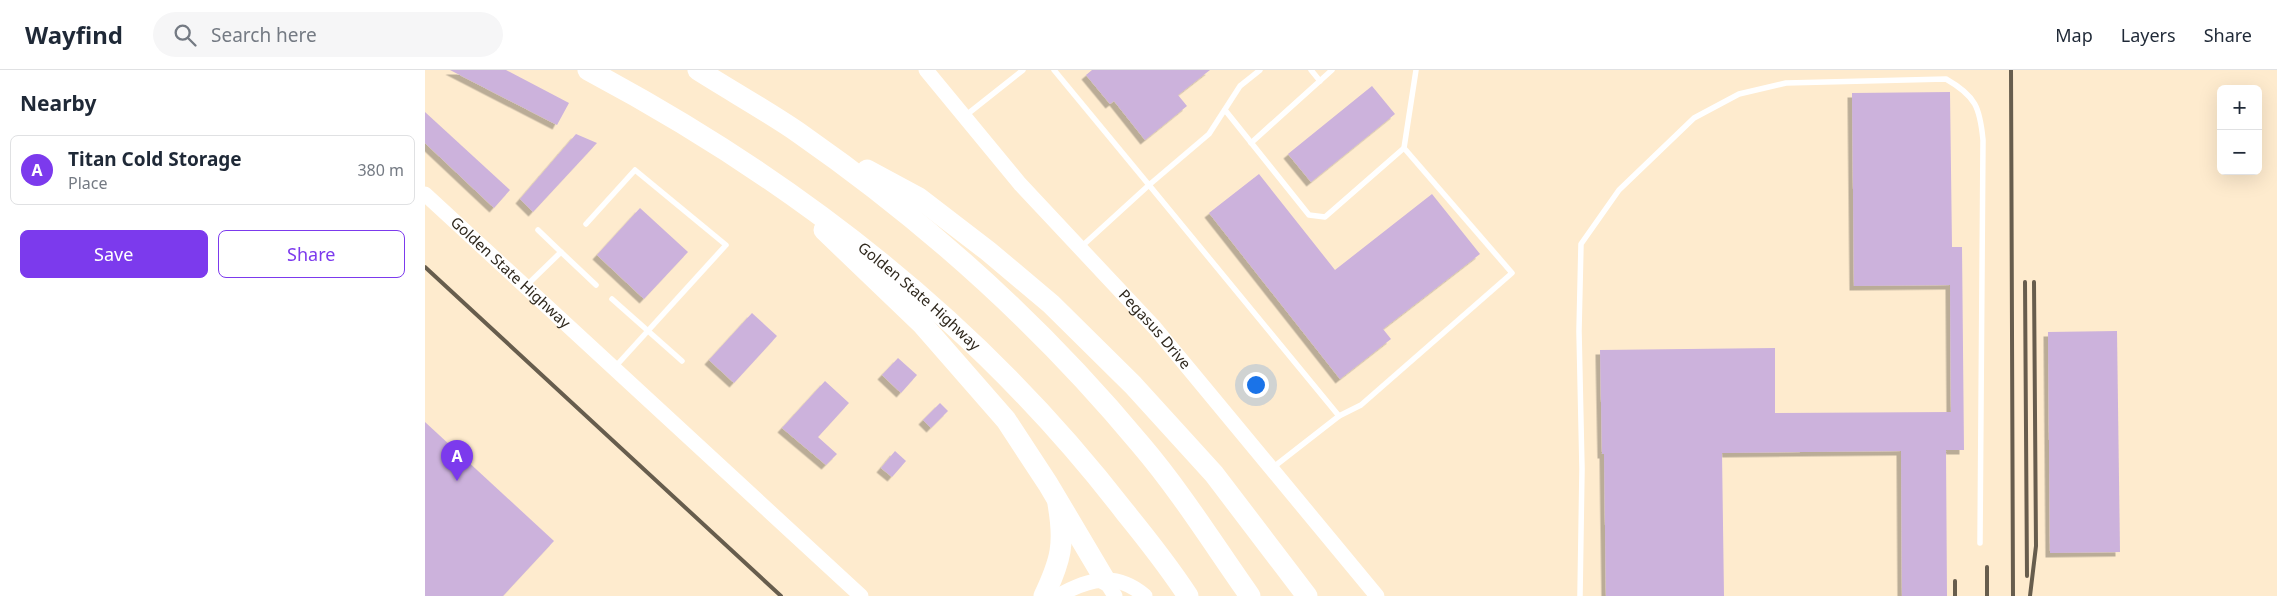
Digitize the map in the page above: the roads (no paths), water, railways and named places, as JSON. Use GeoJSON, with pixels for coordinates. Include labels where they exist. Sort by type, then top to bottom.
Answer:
{"type":"FeatureCollection","features":[{"type":"Feature","properties":{"kind":"highway","name":"Golden State Highway"},"geometry":{"type":"LineString","coordinates":[[588,70],[683,123],[778,184],[855,240],[929,301],[1013,382],[1086,461],[1188,596]]}},
{"type":"Feature","properties":{"kind":"highway"},"geometry":{"type":"LineString","coordinates":[[698,70],[798,132],[919,198],[988,251],[1051,304],[1133,385],[1214,474],[1307,596]]}},
{"type":"Feature","properties":{"kind":"highway"},"geometry":{"type":"LineString","coordinates":[[798,132],[906,212],[971,268],[1039,331],[1094,390],[1143,447],[1249,596]]}},
{"type":"Feature","properties":{"kind":"highway"},"geometry":{"type":"LineString","coordinates":[[778,184],[923,325],[1005,420],[1057,497],[1110,588]]}},
{"type":"Feature","properties":{"kind":"highway"},"geometry":{"type":"LineString","coordinates":[[1044,596],[1060,559],[1061,531],[1057,497]]}},
{"type":"Feature","properties":{"kind":"street","name":"Pegasus Drive"},"geometry":{"type":"LineString","coordinates":[[926,70],[1020,184],[1155,328],[1377,596]]}},
{"type":"Feature","properties":{"kind":"street","name":"Golden State Highway"},"geometry":{"type":"LineString","coordinates":[[425,194],[861,596]]}},
{"type":"Feature","properties":{"kind":"street"},"geometry":{"type":"LineString","coordinates":[[1058,596],[1079,586],[1110,588],[1118,580],[1135,588],[1145,596]]}},
{"type":"Feature","properties":{"kind":"lane"},"geometry":{"type":"LineString","coordinates":[[963,117],[1023,70]]}},
{"type":"Feature","properties":{"kind":"lane"},"geometry":{"type":"LineString","coordinates":[[1054,70],[1339,416]]}},
{"type":"Feature","properties":{"kind":"lane"},"geometry":{"type":"LineString","coordinates":[[1080,248],[1149,185],[1209,134],[1239,86],[1260,70]]}},
{"type":"Feature","properties":{"kind":"lane"},"geometry":{"type":"LineString","coordinates":[[1311,70],[1320,81]]}},
{"type":"Feature","properties":{"kind":"lane"},"geometry":{"type":"LineString","coordinates":[[1251,143],[1332,70]]}},
{"type":"Feature","properties":{"kind":"lane"},"geometry":{"type":"LineString","coordinates":[[1225,110],[1309,215],[1325,218],[1404,148],[1416,70]]}},
{"type":"Feature","properties":{"kind":"lane"},"geometry":{"type":"LineString","coordinates":[[1580,596],[1582,469],[1579,331],[1581,244],[1619,190],[1694,118],[1739,94],[1786,83],[1946,80],[1961,88],[1973,98],[1980,115],[1983,140],[1980,543]]}},
{"type":"Feature","properties":{"kind":"lane"},"geometry":{"type":"LineString","coordinates":[[1271,469],[1339,416],[1361,405],[1512,274],[1404,148]]}},
{"type":"Feature","properties":{"kind":"lane"},"geometry":{"type":"LineString","coordinates":[[586,224],[635,170],[726,245],[615,368]]}},
{"type":"Feature","properties":{"kind":"lane"},"geometry":{"type":"LineString","coordinates":[[538,230],[596,285]]}},
{"type":"Feature","properties":{"kind":"lane"},"geometry":{"type":"LineString","coordinates":[[526,287],[561,252]]}},
{"type":"Feature","properties":{"kind":"lane"},"geometry":{"type":"LineString","coordinates":[[612,299],[682,361]]}},
{"type":"Feature","properties":{"kind":"railway"},"geometry":{"type":"LineString","coordinates":[[2011,70],[2013,596]]}},
{"type":"Feature","properties":{"kind":"railway"},"geometry":{"type":"LineString","coordinates":[[425,267],[781,596]]}},
{"type":"Feature","properties":{"kind":"railway"},"geometry":{"type":"LineString","coordinates":[[2025,282],[2027,576]]}},
{"type":"Feature","properties":{"kind":"railway"},"geometry":{"type":"LineString","coordinates":[[2030,596],[2036,546],[2034,282]]}},
{"type":"Feature","properties":{"kind":"railway"},"geometry":{"type":"LineString","coordinates":[[1987,567],[1987,596]]}},
{"type":"Feature","properties":{"kind":"railway"},"geometry":{"type":"LineString","coordinates":[[1955,581],[1955,596]]}},
{"type":"Feature","properties":{"kind":"place","name":"Titan Cold Storage"},"geometry":{"type":"Point","coordinates":[457,481]}}]}
